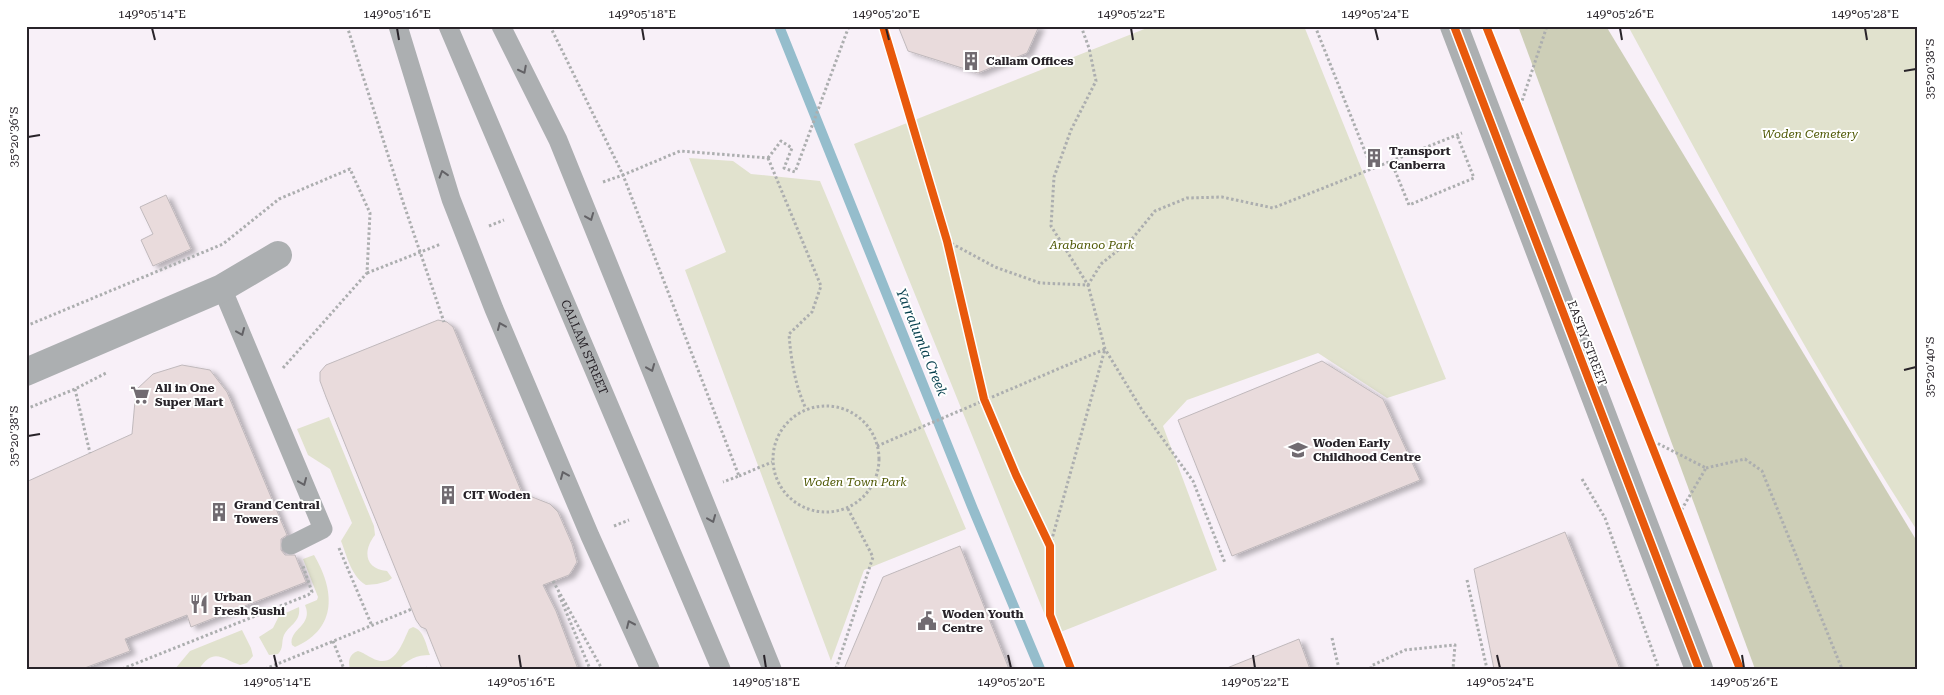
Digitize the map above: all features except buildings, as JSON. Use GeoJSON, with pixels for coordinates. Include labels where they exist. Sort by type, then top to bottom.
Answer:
{"type":"FeatureCollection","features":[{"type":"Feature","properties":{"kind":"street","name":"EASTY STREET"},"geometry":{"type":"LineString","coordinates":[[1454,26],[1700,669]]}},
{"type":"Feature","properties":{"kind":"street"},"geometry":{"type":"LineString","coordinates":[[26,372],[222,288],[278,255]]}},
{"type":"Feature","properties":{"kind":"lane"},"geometry":{"type":"LineString","coordinates":[[398,26],[451,199],[483,281],[590,536],[650,669]]}},
{"type":"Feature","properties":{"kind":"lane","name":"CALLAM STREET"},"geometry":{"type":"LineString","coordinates":[[448,26],[721,669]]}},
{"type":"Feature","properties":{"kind":"lane"},"geometry":{"type":"LineString","coordinates":[[501,26],[558,140],[772,669]]}},
{"type":"Feature","properties":{"kind":"lane"},"geometry":{"type":"LineString","coordinates":[[222,288],[323,529],[291,544]]}},
{"type":"Feature","properties":{"kind":"path"},"geometry":{"type":"LineString","coordinates":[[347,26],[403,202],[444,322]]}},
{"type":"Feature","properties":{"kind":"path"},"geometry":{"type":"LineString","coordinates":[[550,26],[623,175],[680,151],[768,158]]}},
{"type":"Feature","properties":{"kind":"path"},"geometry":{"type":"LineString","coordinates":[[768,158],[781,141],[792,148],[784,168],[795,172],[849,26]]}},
{"type":"Feature","properties":{"kind":"path"},"geometry":{"type":"LineString","coordinates":[[1082,26],[1096,81],[1071,130],[1054,177],[1051,226],[1088,285],[1105,349],[1142,410],[1193,481],[1225,563]]}},
{"type":"Feature","properties":{"kind":"path"},"geometry":{"type":"LineString","coordinates":[[1315,26],[1372,169]]}},
{"type":"Feature","properties":{"kind":"path"},"geometry":{"type":"LineString","coordinates":[[1519,110],[1547,26]]}},
{"type":"Feature","properties":{"kind":"path"},"geometry":{"type":"LineString","coordinates":[[1512,93],[1523,119]]}},
{"type":"Feature","properties":{"kind":"path"},"geometry":{"type":"LineString","coordinates":[[1088,285],[1101,264],[1132,239],[1155,211],[1187,198],[1222,197],[1273,208],[1372,169],[1391,161],[1457,135],[1474,178],[1409,205],[1391,161]]}},
{"type":"Feature","properties":{"kind":"path"},"geometry":{"type":"LineString","coordinates":[[768,158],[821,286],[812,312],[788,334],[798,392],[806,410]]}},
{"type":"Feature","properties":{"kind":"path"},"geometry":{"type":"LineString","coordinates":[[26,326],[223,244],[279,199],[350,168],[370,213],[367,273],[277,375]]}},
{"type":"Feature","properties":{"kind":"path"},"geometry":{"type":"LineString","coordinates":[[944,232],[949,251]]}},
{"type":"Feature","properties":{"kind":"path"},"geometry":{"type":"LineString","coordinates":[[947,241],[994,268],[1040,283],[1088,285]]}},
{"type":"Feature","properties":{"kind":"path"},"geometry":{"type":"LineString","coordinates":[[877,446],[1105,349]]}},
{"type":"Feature","properties":{"kind":"path"},"geometry":{"type":"LineString","coordinates":[[1050,556],[1050,546],[1105,349]]}},
{"type":"Feature","properties":{"kind":"path"},"geometry":{"type":"LineString","coordinates":[[75,389],[90,453]]}},
{"type":"Feature","properties":{"kind":"path"},"geometry":{"type":"LineString","coordinates":[[982,390],[988,408]]}},
{"type":"Feature","properties":{"kind":"path"},"geometry":{"type":"LineString","coordinates":[[824,406],[842,408],[857,416],[870,429],[877,446],[879,460],[876,475],[869,488],[859,500],[846,508],[830,511],[813,510],[798,504],[785,492],[776,478],[772,462],[774,445],[781,430],[792,418],[806,410],[824,406]]}},
{"type":"Feature","properties":{"kind":"path"},"geometry":{"type":"LineString","coordinates":[[1646,429],[1656,455]]}},
{"type":"Feature","properties":{"kind":"path"},"geometry":{"type":"LineString","coordinates":[[1649,438],[1706,468],[1745,459],[1762,471],[1842,669]]}},
{"type":"Feature","properties":{"kind":"path"},"geometry":{"type":"LineString","coordinates":[[740,476],[772,462]]}},
{"type":"Feature","properties":{"kind":"path"},"geometry":{"type":"LineString","coordinates":[[1679,514],[1706,468]]}},
{"type":"Feature","properties":{"kind":"path"},"geometry":{"type":"LineString","coordinates":[[1582,480],[1605,518],[1660,669]]}},
{"type":"Feature","properties":{"kind":"path"},"geometry":{"type":"LineString","coordinates":[[1675,506],[1682,523]]}},
{"type":"Feature","properties":{"kind":"path"},"geometry":{"type":"LineString","coordinates":[[836,669],[873,557],[846,508]]}},
{"type":"Feature","properties":{"kind":"path"},"geometry":{"type":"LineString","coordinates":[[1046,537],[1050,546]]}},
{"type":"Feature","properties":{"kind":"path"},"geometry":{"type":"LineString","coordinates":[[338,544],[372,626]]}},
{"type":"Feature","properties":{"kind":"path"},"geometry":{"type":"LineString","coordinates":[[1467,580],[1487,669]]}},
{"type":"Feature","properties":{"kind":"path"},"geometry":{"type":"LineString","coordinates":[[590,669],[554,581],[602,669]]}},
{"type":"Feature","properties":{"kind":"path"},"geometry":{"type":"LineString","coordinates":[[122,669],[308,596],[312,592],[310,587]]}},
{"type":"Feature","properties":{"kind":"path"},"geometry":{"type":"LineString","coordinates":[[265,669],[412,609]]}},
{"type":"Feature","properties":{"kind":"path"},"geometry":{"type":"LineString","coordinates":[[1332,638],[1339,669]]}},
{"type":"Feature","properties":{"kind":"path"},"geometry":{"type":"LineString","coordinates":[[334,641],[344,669]]}},
{"type":"Feature","properties":{"kind":"path"},"geometry":{"type":"LineString","coordinates":[[1371,669],[1371,666],[1405,650],[1454,645],[1453,669]]}},
{"type":"Feature","properties":{"kind":"green space","name":"Arabanoo Park"},"geometry":{"type":"Polygon","coordinates":[[[1152,26],[1304,26],[1446,379],[1387,398],[1318,353],[1187,400],[1163,426],[1217,570],[1053,635],[854,144],[1152,26]]]}},
{"type":"Feature","properties":{"kind":"green space"},"geometry":{"type":"Polygon","coordinates":[[[1518,26],[1606,26],[1918,543],[1918,669],[1755,669],[1518,26]]]}},
{"type":"Feature","properties":{"kind":"green space","name":"Woden Cemetery"},"geometry":{"type":"Polygon","coordinates":[[[1628,26],[1918,26],[1918,532],[1841,408],[1733,218],[1628,26]]]}},
{"type":"Feature","properties":{"kind":"green space","name":"Woden Town Park"},"geometry":{"type":"Polygon","coordinates":[[[689,158],[733,161],[751,174],[820,181],[966,529],[864,570],[831,661],[685,270],[726,252],[689,158]]]}},
{"type":"Feature","properties":{"kind":"green space"},"geometry":{"type":"Polygon","coordinates":[[[329,417],[374,526],[375,535],[367,552],[368,558],[374,567],[387,571],[392,578],[388,581],[366,585],[353,571],[341,541],[352,523],[330,469],[308,455],[297,429],[329,417]]]}},
{"type":"Feature","properties":{"kind":"green space"},"geometry":{"type":"Polygon","coordinates":[[[314,555],[326,581],[328,607],[326,619],[309,639],[295,647],[292,645],[292,640],[306,618],[305,605],[317,600],[318,597],[303,559],[314,555]]]}},
{"type":"Feature","properties":{"kind":"green space"},"geometry":{"type":"Polygon","coordinates":[[[299,607],[298,616],[284,635],[280,652],[269,655],[259,637],[273,628],[279,616],[299,607]]]}},
{"type":"Feature","properties":{"kind":"green space"},"geometry":{"type":"Polygon","coordinates":[[[413,627],[420,631],[430,655],[413,658],[399,669],[350,669],[350,658],[358,651],[380,661],[392,658],[400,648],[409,629],[413,627]]]}},
{"type":"Feature","properties":{"kind":"green space"},"geometry":{"type":"Polygon","coordinates":[[[242,630],[253,656],[247,663],[240,665],[214,656],[204,662],[199,669],[175,669],[190,651],[242,630]]]}},
{"type":"Feature","properties":{"kind":"waterway","name":"Yarralumla Creek"},"geometry":{"type":"LineString","coordinates":[[779,26],[973,509],[1040,669]]}},
{"type":"Feature","properties":{"kind":"cycle path"},"geometry":{"type":"LineString","coordinates":[[883,26],[947,241],[984,399],[1016,475],[1050,546],[1050,615],[1071,669]]}},
{"type":"Feature","properties":{"kind":"cycle path"},"geometry":{"type":"LineString","coordinates":[[1454,26],[1699,669]]}},
{"type":"Feature","properties":{"kind":"cycle path"},"geometry":{"type":"LineString","coordinates":[[1486,26],[1740,669]]}},
{"type":"Feature","properties":{"kind":"place","name":"Callam Offices"},"geometry":{"type":"Point","coordinates":[971,61]}},
{"type":"Feature","properties":{"kind":"place","name":"Transport Canberra"},"geometry":{"type":"Point","coordinates":[1374,158]}},
{"type":"Feature","properties":{"kind":"place","name":"All in One Super Mart"},"geometry":{"type":"Point","coordinates":[140,395]}},
{"type":"Feature","properties":{"kind":"place","name":"Woden Early Childhood Centre"},"geometry":{"type":"Point","coordinates":[1298,450]}},
{"type":"Feature","properties":{"kind":"place","name":"CIT Woden"},"geometry":{"type":"Point","coordinates":[448,495]}},
{"type":"Feature","properties":{"kind":"place","name":"Grand Central Towers"},"geometry":{"type":"Point","coordinates":[219,512]}},
{"type":"Feature","properties":{"kind":"place","name":"Urban Fresh Sushi"},"geometry":{"type":"Point","coordinates":[199,604]}},
{"type":"Feature","properties":{"kind":"place","name":"Woden Youth Centre"},"geometry":{"type":"Point","coordinates":[927,621]}}]}
